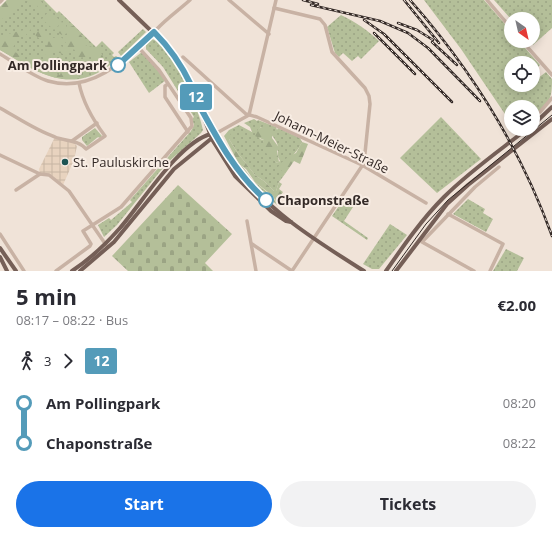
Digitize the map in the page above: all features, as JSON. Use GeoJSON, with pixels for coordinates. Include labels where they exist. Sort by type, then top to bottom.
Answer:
{"type":"FeatureCollection","features":[{"type":"Feature","properties":{"kind":"main road"},"geometry":{"type":"LineString","coordinates":[[119,0],[154,32],[173,53],[215,134],[229,158],[250,186],[291,222],[364,271]]}},
{"type":"Feature","properties":{"kind":"main road"},"geometry":{"type":"LineString","coordinates":[[199,104],[209,134],[227,167],[246,189],[275,214],[286,221],[291,222]]}},
{"type":"Feature","properties":{"kind":"main road"},"geometry":{"type":"LineString","coordinates":[[540,118],[552,107]]}},
{"type":"Feature","properties":{"kind":"main road"},"geometry":{"type":"LineString","coordinates":[[396,271],[436,217],[468,185],[552,119]]}},
{"type":"Feature","properties":{"kind":"main road"},"geometry":{"type":"LineString","coordinates":[[72,271],[106,246],[170,166],[192,145],[209,134],[215,134]]}},
{"type":"Feature","properties":{"kind":"main road"},"geometry":{"type":"LineString","coordinates":[[80,271],[129,225],[174,169],[212,139],[215,134]]}},
{"type":"Feature","properties":{"kind":"main road"},"geometry":{"type":"LineString","coordinates":[[386,271],[431,211],[464,178],[518,136]]}},
{"type":"Feature","properties":{"kind":"main road"},"geometry":{"type":"LineString","coordinates":[[0,248],[16,271]]}},
{"type":"Feature","properties":{"kind":"main road"},"geometry":{"type":"LineString","coordinates":[[0,258],[7,271]]}},
{"type":"Feature","properties":{"kind":"street"},"geometry":{"type":"LineString","coordinates":[[0,54],[46,80],[64,83],[79,83],[104,74],[123,62],[190,0]]}},
{"type":"Feature","properties":{"kind":"street"},"geometry":{"type":"LineString","coordinates":[[229,0],[269,34]]}},
{"type":"Feature","properties":{"kind":"street"},"geometry":{"type":"LineString","coordinates":[[215,134],[249,115],[276,0]]}},
{"type":"Feature","properties":{"kind":"street"},"geometry":{"type":"LineString","coordinates":[[487,0],[504,20]]}},
{"type":"Feature","properties":{"kind":"street"},"geometry":{"type":"LineString","coordinates":[[252,244],[292,271],[362,165],[370,104],[365,88],[332,52],[325,25],[320,18],[274,8]]}},
{"type":"Feature","properties":{"kind":"street"},"geometry":{"type":"LineString","coordinates":[[56,271],[90,246],[90,242],[83,231],[121,207],[192,126],[192,121],[159,70],[138,47]]}},
{"type":"Feature","properties":{"kind":"street"},"geometry":{"type":"LineString","coordinates":[[528,48],[552,75]]}},
{"type":"Feature","properties":{"kind":"street","name":"Johann-Meier-Straße"},"geometry":{"type":"LineString","coordinates":[[183,57],[244,112],[362,165],[426,203]]}},
{"type":"Feature","properties":{"kind":"street"},"geometry":{"type":"LineString","coordinates":[[0,108],[49,134],[82,144],[86,149],[106,136],[82,97],[79,83]]}},
{"type":"Feature","properties":{"kind":"street"},"geometry":{"type":"LineString","coordinates":[[168,84],[165,86],[165,97],[188,132]]}},
{"type":"Feature","properties":{"kind":"street"},"geometry":{"type":"LineString","coordinates":[[540,112],[552,98]]}},
{"type":"Feature","properties":{"kind":"street"},"geometry":{"type":"LineString","coordinates":[[72,141],[97,123]]}},
{"type":"Feature","properties":{"kind":"street"},"geometry":{"type":"LineString","coordinates":[[0,155],[40,174],[49,175],[70,191],[106,246]]}},
{"type":"Feature","properties":{"kind":"street"},"geometry":{"type":"LineString","coordinates":[[474,271],[422,242],[448,214],[498,167]]}},
{"type":"Feature","properties":{"kind":"street"},"geometry":{"type":"LineString","coordinates":[[16,190],[40,174]]}},
{"type":"Feature","properties":{"kind":"street"},"geometry":{"type":"LineString","coordinates":[[448,214],[503,244],[490,271]]}},
{"type":"Feature","properties":{"kind":"street"},"geometry":{"type":"LineString","coordinates":[[247,220],[256,271]]}},
{"type":"Feature","properties":{"kind":"street"},"geometry":{"type":"LineString","coordinates":[[0,234],[24,271]]}},
{"type":"Feature","properties":{"kind":"green space"},"geometry":{"type":"Polygon","coordinates":[[[7,0],[44,0],[57,13],[59,11],[96,47],[102,41],[114,53],[112,55],[114,57],[116,56],[119,58],[101,71],[87,77],[74,80],[48,76],[24,64],[0,50],[0,7],[7,0]]]}},
{"type":"Feature","properties":{"kind":"green space"},"geometry":{"type":"Polygon","coordinates":[[[7,0],[24,0],[0,21],[0,7],[7,0]]]}},
{"type":"Feature","properties":{"kind":"green space"},"geometry":{"type":"Polygon","coordinates":[[[26,0],[40,0],[47,9],[45,12],[40,12],[36,3],[29,3],[26,0]]]}},
{"type":"Feature","properties":{"kind":"green space"},"geometry":{"type":"Polygon","coordinates":[[[424,0],[484,0],[504,23],[504,48],[525,48],[532,56],[504,56],[504,92],[540,92],[540,77],[546,72],[552,79],[551,92],[548,101],[540,110],[540,100],[504,100],[504,113],[461,49],[424,0]]]}},
{"type":"Feature","properties":{"kind":"green space"},"geometry":{"type":"Polygon","coordinates":[[[494,0],[552,0],[552,28],[540,39],[540,12],[505,12],[494,0]]]}},
{"type":"Feature","properties":{"kind":"green space"},"geometry":{"type":"Polygon","coordinates":[[[49,11],[62,22],[54,30],[42,19],[49,11]]]}},
{"type":"Feature","properties":{"kind":"green space"},"geometry":{"type":"Polygon","coordinates":[[[341,15],[361,26],[379,41],[361,59],[358,56],[352,61],[343,53],[339,57],[335,53],[327,27],[341,15]]]}},
{"type":"Feature","properties":{"kind":"green space"},"geometry":{"type":"Polygon","coordinates":[[[62,22],[67,28],[73,26],[79,31],[88,43],[85,42],[85,45],[99,49],[107,64],[96,65],[96,58],[89,54],[86,57],[76,58],[74,53],[75,50],[72,49],[63,54],[53,51],[50,52],[51,57],[49,61],[45,59],[46,56],[43,51],[48,44],[43,36],[40,39],[35,35],[38,31],[43,31],[53,38],[63,38],[58,45],[63,47],[67,45],[64,40],[69,36],[68,33],[62,35],[57,32],[57,28],[62,22]]]}},
{"type":"Feature","properties":{"kind":"green space"},"geometry":{"type":"Polygon","coordinates":[[[32,28],[25,36],[19,37],[11,51],[17,53],[27,61],[29,60],[28,57],[32,55],[34,57],[39,57],[37,64],[54,74],[60,75],[64,65],[69,62],[73,65],[71,77],[79,75],[80,78],[58,78],[38,72],[0,50],[0,36],[32,28]]]}},
{"type":"Feature","properties":{"kind":"green space"},"geometry":{"type":"Polygon","coordinates":[[[143,29],[146,32],[121,56],[118,52],[143,29]]]}},
{"type":"Feature","properties":{"kind":"green space"},"geometry":{"type":"Polygon","coordinates":[[[152,39],[160,44],[168,53],[184,79],[191,94],[203,130],[166,164],[117,225],[104,237],[98,225],[109,218],[111,220],[132,202],[130,200],[191,131],[194,125],[192,119],[194,117],[163,67],[146,49],[146,45],[152,39]]]}},
{"type":"Feature","properties":{"kind":"green space"},"geometry":{"type":"Polygon","coordinates":[[[142,52],[166,80],[149,93],[129,62],[142,52]]]}},
{"type":"Feature","properties":{"kind":"green space"},"geometry":{"type":"Polygon","coordinates":[[[441,117],[481,159],[437,193],[400,158],[441,117]]]}},
{"type":"Feature","properties":{"kind":"green space"},"geometry":{"type":"Polygon","coordinates":[[[254,119],[257,121],[258,120],[276,127],[277,130],[278,128],[300,138],[302,142],[281,168],[285,174],[279,182],[276,191],[274,191],[264,181],[255,175],[229,139],[229,130],[239,125],[252,132],[250,127],[244,123],[254,119]],[[261,127],[257,132],[260,139],[264,140],[264,147],[277,163],[280,161],[278,156],[278,145],[264,128],[261,127]]]}},
{"type":"Feature","properties":{"kind":"green space"},"geometry":{"type":"Polygon","coordinates":[[[264,126],[272,134],[272,138],[280,149],[277,151],[279,162],[277,163],[266,153],[262,145],[264,140],[255,136],[258,129],[264,126]]]}},
{"type":"Feature","properties":{"kind":"green space"},"geometry":{"type":"Polygon","coordinates":[[[95,128],[102,136],[100,138],[98,137],[87,146],[82,140],[82,137],[95,128]]]}},
{"type":"Feature","properties":{"kind":"green space"},"geometry":{"type":"Polygon","coordinates":[[[229,130],[231,133],[229,139],[255,175],[264,181],[274,191],[276,191],[279,182],[282,184],[279,189],[283,192],[276,202],[273,196],[255,182],[246,169],[239,164],[224,136],[229,130]]]}},
{"type":"Feature","properties":{"kind":"green space"},"geometry":{"type":"Polygon","coordinates":[[[302,142],[308,144],[300,164],[294,161],[285,174],[278,167],[285,159],[296,153],[302,142]]]}},
{"type":"Feature","properties":{"kind":"green space"},"geometry":{"type":"Polygon","coordinates":[[[239,164],[253,180],[272,196],[278,206],[258,186],[239,164]]]}},
{"type":"Feature","properties":{"kind":"green space"},"geometry":{"type":"Polygon","coordinates":[[[178,185],[232,234],[205,263],[213,271],[128,271],[112,256],[178,185]]]}},
{"type":"Feature","properties":{"kind":"green space"},"geometry":{"type":"Polygon","coordinates":[[[468,199],[485,209],[483,213],[493,219],[486,232],[453,214],[468,199]]]}},
{"type":"Feature","properties":{"kind":"green space"},"geometry":{"type":"Polygon","coordinates":[[[343,200],[353,207],[344,221],[368,238],[367,240],[332,216],[343,200]]]}},
{"type":"Feature","properties":{"kind":"green space"},"geometry":{"type":"Polygon","coordinates":[[[390,224],[407,235],[379,269],[372,269],[363,264],[390,224]]]}},
{"type":"Feature","properties":{"kind":"green space"},"geometry":{"type":"Polygon","coordinates":[[[506,249],[524,258],[517,271],[493,271],[506,249]]]}},
{"type":"Feature","properties":{"kind":"shaded area"},"geometry":{"type":"Polygon","coordinates":[[[55,137],[72,141],[77,146],[74,160],[63,185],[49,175],[40,174],[39,169],[55,137]]]}},
{"type":"Feature","properties":{"kind":"tram line"},"geometry":{"type":"LineString","coordinates":[[392,271],[426,224],[448,200],[552,115]]}},
{"type":"Feature","properties":{"kind":"railway"},"geometry":{"type":"LineString","coordinates":[[303,0],[318,4]]}},
{"type":"Feature","properties":{"kind":"railway"},"geometry":{"type":"LineString","coordinates":[[404,0],[439,43]]}},
{"type":"Feature","properties":{"kind":"railway"},"geometry":{"type":"LineString","coordinates":[[410,0],[454,54],[474,82],[510,142],[540,204],[552,236]]}},
{"type":"Feature","properties":{"kind":"railway"},"geometry":{"type":"LineString","coordinates":[[311,5],[380,21],[408,33],[428,48],[480,101]]}},
{"type":"Feature","properties":{"kind":"railway"},"geometry":{"type":"LineString","coordinates":[[364,20],[384,34],[452,102]]}},
{"type":"Feature","properties":{"kind":"railway"},"geometry":{"type":"LineString","coordinates":[[398,23],[417,30],[433,40]]}},
{"type":"Feature","properties":{"kind":"railway"},"geometry":{"type":"LineString","coordinates":[[374,33],[415,74]]}},
{"type":"Feature","properties":{"kind":"railway"},"geometry":{"type":"LineString","coordinates":[[432,42],[457,65]]}},
{"type":"Feature","properties":{"kind":"bus line","name":"12"},"geometry":{"type":"LineString","coordinates":[[118,65],[154,32],[169,48],[176,59],[221,146],[250,186],[266,200]]}},
{"type":"Feature","properties":{"kind":"place","name":"Am Pollingpark"},"geometry":{"type":"Point","coordinates":[118,65]}},
{"type":"Feature","properties":{"kind":"place","name":"St. Pauluskirche"},"geometry":{"type":"Point","coordinates":[65,162]}},
{"type":"Feature","properties":{"kind":"place","name":"Chaponstraße"},"geometry":{"type":"Point","coordinates":[266,200]}}]}
